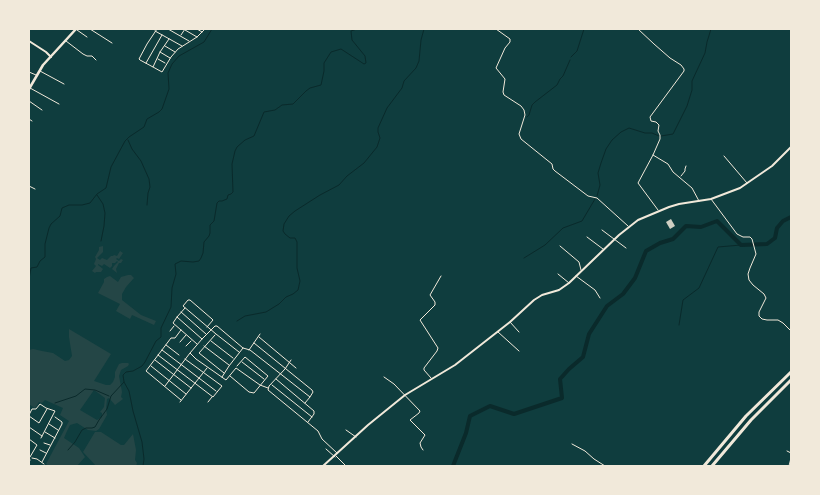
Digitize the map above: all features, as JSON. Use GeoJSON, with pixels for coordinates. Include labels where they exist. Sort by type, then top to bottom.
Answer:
{"type":"FeatureCollection","features":[{"type":"Feature","properties":{"kind":"highway"},"geometry":{"type":"LineString","coordinates":[[704,466],[746,416],[791,372]]}},
{"type":"Feature","properties":{"kind":"highway"},"geometry":{"type":"LineString","coordinates":[[712,466],[751,420],[791,380]]}},
{"type":"Feature","properties":{"kind":"main road"},"geometry":{"type":"LineString","coordinates":[[29,89],[43,65],[75,29]]}},
{"type":"Feature","properties":{"kind":"street"},"geometry":{"type":"LineString","coordinates":[[75,29],[86,37]]}},
{"type":"Feature","properties":{"kind":"street"},"geometry":{"type":"LineString","coordinates":[[90,29],[112,43]]}},
{"type":"Feature","properties":{"kind":"street"},"geometry":{"type":"LineString","coordinates":[[168,29],[190,41]]}},
{"type":"Feature","properties":{"kind":"street"},"geometry":{"type":"LineString","coordinates":[[181,36],[185,29],[197,37]]}},
{"type":"Feature","properties":{"kind":"street"},"geometry":{"type":"LineString","coordinates":[[197,29],[202,32]]}},
{"type":"Feature","properties":{"kind":"street"},"geometry":{"type":"LineString","coordinates":[[183,46],[156,30],[139,60],[162,72],[176,52],[205,29]]}},
{"type":"Feature","properties":{"kind":"street"},"geometry":{"type":"LineString","coordinates":[[496,29],[511,41],[496,68],[505,79],[503,94],[524,110],[525,115],[519,134],[521,138],[552,164],[553,170],[588,196],[597,198],[628,227]]}},
{"type":"Feature","properties":{"kind":"street"},"geometry":{"type":"LineString","coordinates":[[638,29],[684,69],[650,117],[651,121],[659,125],[660,139],[654,156],[638,183],[659,211]]}},
{"type":"Feature","properties":{"kind":"street"},"geometry":{"type":"LineString","coordinates":[[146,63],[162,35]]}},
{"type":"Feature","properties":{"kind":"street"},"geometry":{"type":"LineString","coordinates":[[153,67],[169,39]]}},
{"type":"Feature","properties":{"kind":"street"},"geometry":{"type":"LineString","coordinates":[[66,40],[83,54],[92,56],[96,60]]}},
{"type":"Feature","properties":{"kind":"street"},"geometry":{"type":"LineString","coordinates":[[29,41],[51,57]]}},
{"type":"Feature","properties":{"kind":"street"},"geometry":{"type":"LineString","coordinates":[[164,46],[176,52]]}},
{"type":"Feature","properties":{"kind":"street"},"geometry":{"type":"LineString","coordinates":[[160,52],[170,58]]}},
{"type":"Feature","properties":{"kind":"street"},"geometry":{"type":"LineString","coordinates":[[157,59],[166,64]]}},
{"type":"Feature","properties":{"kind":"street"},"geometry":{"type":"LineString","coordinates":[[40,70],[64,84]]}},
{"type":"Feature","properties":{"kind":"street"},"geometry":{"type":"LineString","coordinates":[[29,72],[36,76]]}},
{"type":"Feature","properties":{"kind":"street"},"geometry":{"type":"LineString","coordinates":[[29,89],[59,104]]}},
{"type":"Feature","properties":{"kind":"street"},"geometry":{"type":"LineString","coordinates":[[29,101],[42,110]]}},
{"type":"Feature","properties":{"kind":"street"},"geometry":{"type":"LineString","coordinates":[[323,466],[405,395],[455,365],[510,322],[534,300],[560,290],[569,283],[628,227],[638,220],[679,204],[700,202],[733,191],[772,166],[791,147]]}},
{"type":"Feature","properties":{"kind":"street"},"geometry":{"type":"LineString","coordinates":[[654,156],[666,163],[673,172],[692,188],[700,202]]}},
{"type":"Feature","properties":{"kind":"street"},"geometry":{"type":"LineString","coordinates":[[724,156],[748,183]]}},
{"type":"Feature","properties":{"kind":"street"},"geometry":{"type":"LineString","coordinates":[[680,177],[686,171],[686,166]]}},
{"type":"Feature","properties":{"kind":"street"},"geometry":{"type":"LineString","coordinates":[[29,186],[35,189]]}},
{"type":"Feature","properties":{"kind":"street"},"geometry":{"type":"LineString","coordinates":[[711,199],[737,234],[743,237],[750,237],[753,242],[756,254],[748,274],[752,285],[764,294],[766,298],[759,316],[762,319],[778,320],[791,331]]}},
{"type":"Feature","properties":{"kind":"street"},"geometry":{"type":"LineString","coordinates":[[602,230],[626,248]]}},
{"type":"Feature","properties":{"kind":"street"},"geometry":{"type":"LineString","coordinates":[[587,237],[604,249]]}},
{"type":"Feature","properties":{"kind":"street"},"geometry":{"type":"LineString","coordinates":[[560,246],[580,263],[582,271]]}},
{"type":"Feature","properties":{"kind":"street"},"geometry":{"type":"LineString","coordinates":[[558,274],[569,283]]}},
{"type":"Feature","properties":{"kind":"street"},"geometry":{"type":"LineString","coordinates":[[431,379],[424,368],[438,348],[420,320],[435,305],[430,295],[441,276]]}},
{"type":"Feature","properties":{"kind":"street"},"geometry":{"type":"LineString","coordinates":[[576,276],[596,290],[600,298]]}},
{"type":"Feature","properties":{"kind":"street"},"geometry":{"type":"LineString","coordinates":[[197,344],[173,322],[185,308],[183,305],[189,300],[212,319],[207,327]]}},
{"type":"Feature","properties":{"kind":"street"},"geometry":{"type":"LineString","coordinates":[[185,308],[239,352]]}},
{"type":"Feature","properties":{"kind":"street"},"geometry":{"type":"LineString","coordinates":[[181,312],[207,334]]}},
{"type":"Feature","properties":{"kind":"street"},"geometry":{"type":"LineString","coordinates":[[177,316],[202,339]]}},
{"type":"Feature","properties":{"kind":"street"},"geometry":{"type":"LineString","coordinates":[[510,322],[519,332]]}},
{"type":"Feature","properties":{"kind":"street"},"geometry":{"type":"LineString","coordinates":[[170,331],[175,325]]}},
{"type":"Feature","properties":{"kind":"street"},"geometry":{"type":"LineString","coordinates":[[165,387],[197,344],[217,326],[243,348],[249,350],[310,397]]}},
{"type":"Feature","properties":{"kind":"street"},"geometry":{"type":"LineString","coordinates":[[181,330],[175,338],[171,338],[145,372],[180,401],[208,367]]}},
{"type":"Feature","properties":{"kind":"street"},"geometry":{"type":"LineString","coordinates":[[498,331],[519,351]]}},
{"type":"Feature","properties":{"kind":"street"},"geometry":{"type":"LineString","coordinates":[[216,334],[200,353],[224,373]]}},
{"type":"Feature","properties":{"kind":"street"},"geometry":{"type":"LineString","coordinates":[[180,342],[186,335]]}},
{"type":"Feature","properties":{"kind":"street"},"geometry":{"type":"LineString","coordinates":[[249,350],[260,336],[296,368]]}},
{"type":"Feature","properties":{"kind":"street"},"geometry":{"type":"LineString","coordinates":[[186,346],[192,340]]}},
{"type":"Feature","properties":{"kind":"street"},"geometry":{"type":"LineString","coordinates":[[210,340],[234,359]]}},
{"type":"Feature","properties":{"kind":"street"},"geometry":{"type":"LineString","coordinates":[[254,343],[312,390],[313,392],[305,402]]}},
{"type":"Feature","properties":{"kind":"street"},"geometry":{"type":"LineString","coordinates":[[166,345],[179,355]]}},
{"type":"Feature","properties":{"kind":"street"},"geometry":{"type":"LineString","coordinates":[[204,346],[229,366]]}},
{"type":"Feature","properties":{"kind":"street"},"geometry":{"type":"LineString","coordinates":[[222,378],[243,348]]}},
{"type":"Feature","properties":{"kind":"street"},"geometry":{"type":"LineString","coordinates":[[162,350],[217,392]]}},
{"type":"Feature","properties":{"kind":"street"},"geometry":{"type":"LineString","coordinates":[[190,353],[226,380],[229,376],[245,357],[268,374],[254,393],[251,393],[229,376]]}},
{"type":"Feature","properties":{"kind":"street"},"geometry":{"type":"LineString","coordinates":[[158,355],[213,397]]}},
{"type":"Feature","properties":{"kind":"street"},"geometry":{"type":"LineString","coordinates":[[185,359],[222,386],[208,402]]}},
{"type":"Feature","properties":{"kind":"street"},"geometry":{"type":"LineString","coordinates":[[155,360],[191,388]]}},
{"type":"Feature","properties":{"kind":"street"},"geometry":{"type":"LineString","coordinates":[[268,388],[291,360]]}},
{"type":"Feature","properties":{"kind":"street"},"geometry":{"type":"LineString","coordinates":[[241,362],[265,380]]}},
{"type":"Feature","properties":{"kind":"street"},"geometry":{"type":"LineString","coordinates":[[150,366],[186,394]]}},
{"type":"Feature","properties":{"kind":"street"},"geometry":{"type":"LineString","coordinates":[[236,368],[260,385],[268,388],[268,390],[308,422],[318,431],[322,439],[346,466]]}},
{"type":"Feature","properties":{"kind":"street"},"geometry":{"type":"LineString","coordinates":[[384,377],[394,384],[420,412],[410,420],[425,435],[420,443],[423,450]]}},
{"type":"Feature","properties":{"kind":"street"},"geometry":{"type":"LineString","coordinates":[[276,379],[314,410],[314,414],[308,422]]}},
{"type":"Feature","properties":{"kind":"street"},"geometry":{"type":"LineString","coordinates":[[272,384],[312,417]]}},
{"type":"Feature","properties":{"kind":"street"},"geometry":{"type":"LineString","coordinates":[[41,438],[55,411],[40,404],[36,409],[32,408],[29,416],[42,425]]}},
{"type":"Feature","properties":{"kind":"street"},"geometry":{"type":"LineString","coordinates":[[39,423],[48,408]]}},
{"type":"Feature","properties":{"kind":"street"},"geometry":{"type":"LineString","coordinates":[[42,462],[62,423],[53,416]]}},
{"type":"Feature","properties":{"kind":"street"},"geometry":{"type":"LineString","coordinates":[[49,424],[59,430]]}},
{"type":"Feature","properties":{"kind":"street"},"geometry":{"type":"LineString","coordinates":[[29,427],[42,436]]}},
{"type":"Feature","properties":{"kind":"street"},"geometry":{"type":"LineString","coordinates":[[346,430],[356,437]]}},
{"type":"Feature","properties":{"kind":"street"},"geometry":{"type":"LineString","coordinates":[[45,432],[55,438]]}},
{"type":"Feature","properties":{"kind":"street"},"geometry":{"type":"LineString","coordinates":[[29,439],[37,445]]}},
{"type":"Feature","properties":{"kind":"street"},"geometry":{"type":"LineString","coordinates":[[39,441],[30,459],[37,459],[44,464]]}},
{"type":"Feature","properties":{"kind":"street"},"geometry":{"type":"LineString","coordinates":[[44,443],[50,446]]}},
{"type":"Feature","properties":{"kind":"street"},"geometry":{"type":"LineString","coordinates":[[572,444],[605,466]]}},
{"type":"Feature","properties":{"kind":"street"},"geometry":{"type":"LineString","coordinates":[[326,449],[336,455]]}},
{"type":"Feature","properties":{"kind":"street"},"geometry":{"type":"LineString","coordinates":[[40,450],[46,453]]}},
{"type":"Feature","properties":{"kind":"street"},"geometry":{"type":"LineString","coordinates":[[787,450],[791,453]]}},
{"type":"Feature","properties":{"kind":"street"},"geometry":{"type":"LineString","coordinates":[[789,466],[791,458]]}},
{"type":"Feature","properties":{"kind":"shaded area"},"geometry":{"type":"Polygon","coordinates":[[[103,246],[103,252],[97,258],[100,260],[102,258],[107,260],[114,255],[117,256],[120,251],[123,253],[119,259],[116,259],[119,261],[123,260],[116,269],[117,273],[112,269],[117,261],[112,263],[110,268],[104,264],[102,266],[98,264],[103,269],[101,272],[95,273],[92,271],[96,266],[94,264],[95,257],[99,247],[103,246]]]}},
{"type":"Feature","properties":{"kind":"shaded area"},"geometry":{"type":"Polygon","coordinates":[[[128,275],[134,278],[122,294],[122,300],[141,315],[156,321],[154,325],[132,315],[130,319],[116,311],[120,304],[98,293],[104,279],[107,277],[110,276],[118,282],[121,277],[128,275]]]}},
{"type":"Feature","properties":{"kind":"shaded area"},"geometry":{"type":"Polygon","coordinates":[[[69,329],[111,354],[94,381],[110,385],[113,382],[119,364],[129,364],[121,370],[119,376],[121,397],[123,399],[115,405],[109,398],[107,399],[107,415],[99,429],[96,431],[88,430],[77,423],[70,425],[67,431],[64,438],[79,448],[85,457],[77,466],[49,466],[46,464],[69,421],[60,415],[63,408],[45,400],[42,403],[39,402],[35,408],[29,406],[29,350],[53,353],[65,361],[69,360],[72,356],[69,329]],[[94,390],[80,410],[97,420],[102,417],[100,412],[104,407],[105,398],[94,390]]]}},
{"type":"Feature","properties":{"kind":"shaded area"},"geometry":{"type":"Polygon","coordinates":[[[95,432],[101,432],[121,445],[124,445],[133,434],[136,466],[96,466],[83,452],[95,432]]]}},
{"type":"Feature","properties":{"kind":"building"},"geometry":{"type":"Polygon","coordinates":[[[671,219],[675,226],[670,229],[666,222],[671,219]]]}},
{"type":"Feature","properties":{"kind":"waterway"},"geometry":{"type":"LineString","coordinates":[[29,279],[31,268],[37,267],[45,257],[45,244],[49,228],[60,216],[62,208],[69,205],[90,203],[97,194],[106,188],[111,167],[125,141],[144,127],[147,119],[162,109],[169,89],[168,73],[172,64],[179,56],[204,42],[212,29]]}},
{"type":"Feature","properties":{"kind":"waterway"},"geometry":{"type":"LineString","coordinates":[[143,466],[142,442],[123,375],[142,366],[156,341],[161,337],[161,328],[171,307],[172,288],[176,274],[175,264],[181,261],[199,261],[201,258],[204,242],[209,236],[210,225],[214,221],[217,203],[227,199],[228,195],[233,192],[232,164],[235,151],[245,140],[254,136],[264,112],[275,110],[282,105],[293,104],[310,88],[321,85],[324,63],[331,52],[341,49],[364,64],[366,63],[365,56],[352,40],[351,31],[357,29]]}},
{"type":"Feature","properties":{"kind":"waterway"},"geometry":{"type":"LineString","coordinates":[[237,321],[245,316],[266,312],[298,290],[300,281],[297,268],[297,242],[295,238],[290,238],[285,234],[283,231],[284,224],[295,211],[339,185],[364,163],[377,147],[380,138],[378,128],[387,108],[419,61],[424,29]]}},
{"type":"Feature","properties":{"kind":"waterway"},"geometry":{"type":"LineString","coordinates":[[571,57],[577,51],[584,29]]}},
{"type":"Feature","properties":{"kind":"waterway"},"geometry":{"type":"LineString","coordinates":[[661,136],[673,134],[687,106],[692,90],[692,81],[705,53],[711,29]]}},
{"type":"Feature","properties":{"kind":"waterway"},"geometry":{"type":"LineString","coordinates":[[527,117],[532,105],[557,85],[570,60]]}},
{"type":"Feature","properties":{"kind":"waterway"},"geometry":{"type":"LineString","coordinates":[[597,196],[600,185],[598,173],[606,149],[612,140],[629,128],[659,136]]}},
{"type":"Feature","properties":{"kind":"waterway"},"geometry":{"type":"LineString","coordinates":[[128,140],[149,179],[150,187],[147,205]]}},
{"type":"Feature","properties":{"kind":"waterway"},"geometry":{"type":"LineString","coordinates":[[97,195],[103,204],[105,213],[101,241]]}},
{"type":"Feature","properties":{"kind":"waterway"},"geometry":{"type":"LineString","coordinates":[[524,258],[545,245],[563,228],[582,221],[595,199]]}},
{"type":"Feature","properties":{"kind":"waterway"},"geometry":{"type":"LineString","coordinates":[[453,466],[466,433],[470,416],[490,406],[514,414],[562,398],[560,379],[583,357],[589,334],[607,306],[623,294],[635,278],[646,251],[660,243],[673,239],[686,226],[701,227],[717,221],[741,245],[767,244],[775,238],[777,228],[783,221],[791,217]]}},
{"type":"Feature","properties":{"kind":"waterway"},"geometry":{"type":"LineString","coordinates":[[679,325],[683,300],[699,288],[718,247],[741,245]]}},
{"type":"Feature","properties":{"kind":"waterway"},"geometry":{"type":"LineString","coordinates":[[68,450],[82,430],[95,427],[107,409],[111,396],[124,382]]}},
{"type":"Feature","properties":{"kind":"waterway"},"geometry":{"type":"LineString","coordinates":[[55,403],[76,396],[85,389],[95,390],[109,396]]}}]}
